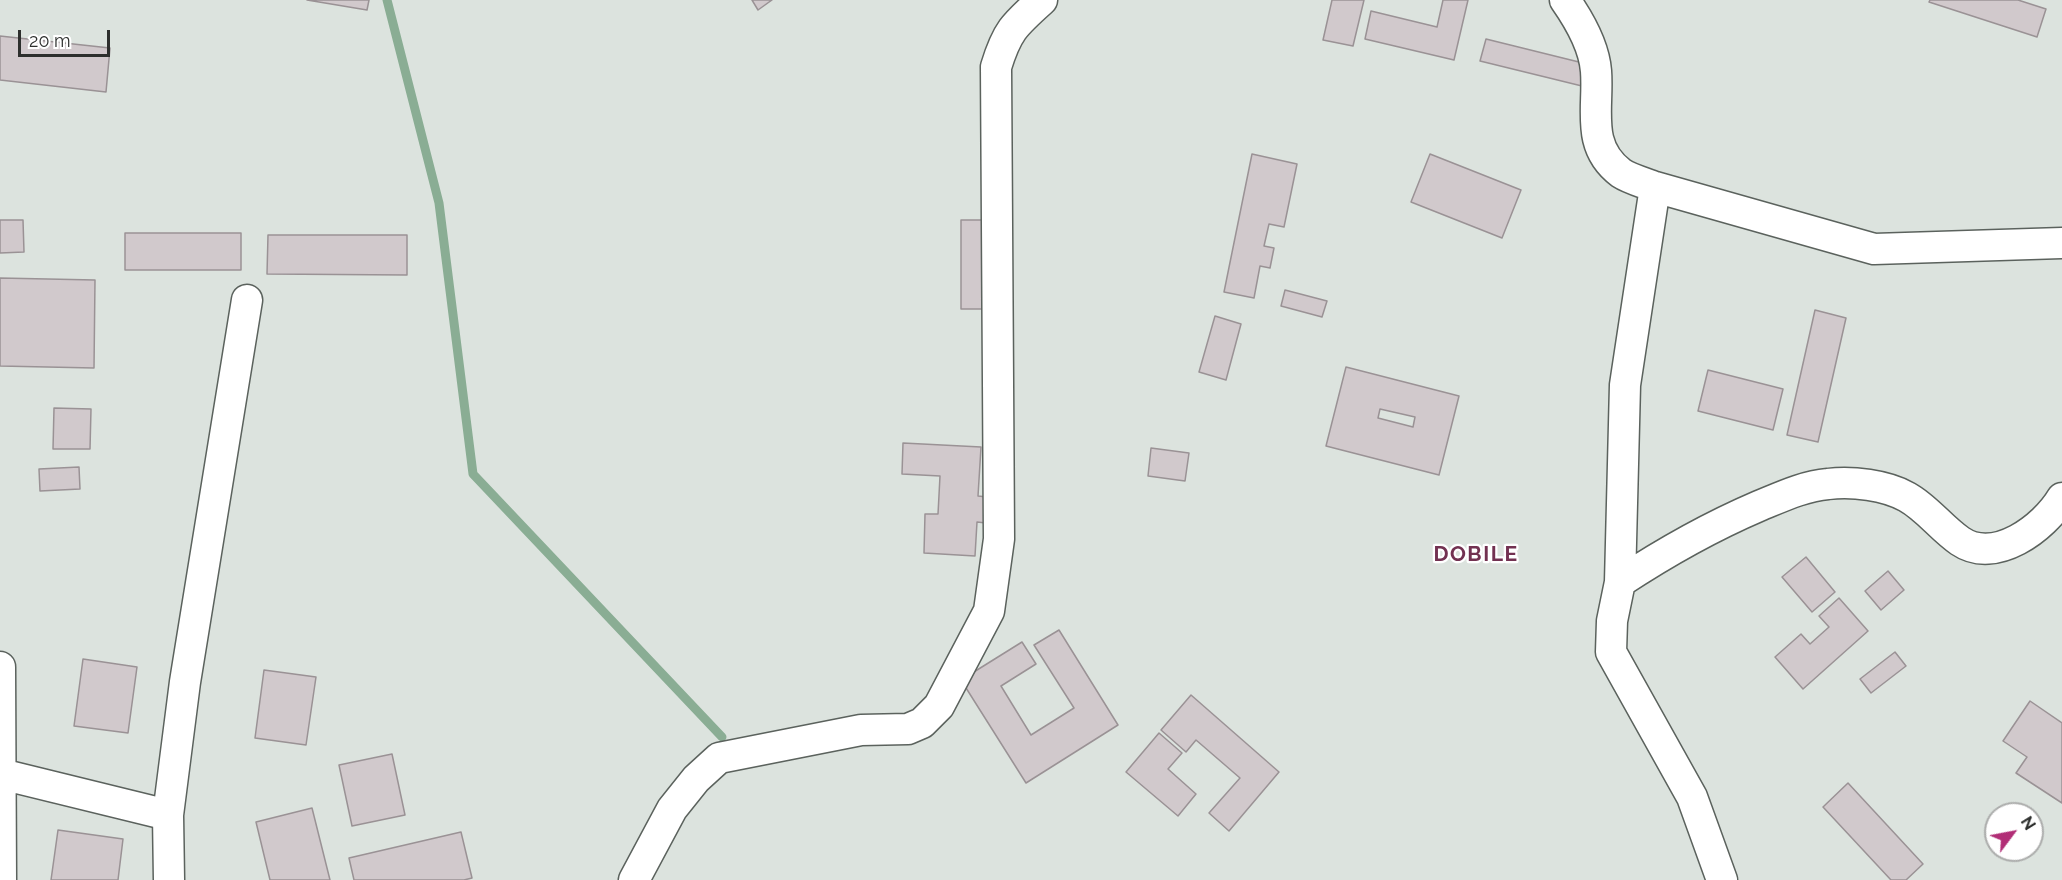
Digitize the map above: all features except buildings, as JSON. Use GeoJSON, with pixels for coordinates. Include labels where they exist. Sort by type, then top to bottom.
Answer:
{"type":"FeatureCollection","features":[{"type":"Feature","properties":{"kind":"street"},"geometry":{"type":"LineString","coordinates":[[634,880],[672,809],[696,779],[719,759],[861,730],[908,729],[922,723],[939,706],[989,611],[999,539],[996,67],[1003,44],[1015,24],[1042,0]]}},
{"type":"Feature","properties":{"kind":"street"},"geometry":{"type":"LineString","coordinates":[[1565,0],[1589,41],[1596,70],[1595,131],[1605,155],[1622,173],[1655,187],[1874,249],[2062,243]]}},
{"type":"Feature","properties":{"kind":"street"},"geometry":{"type":"LineString","coordinates":[[1655,187],[1625,386],[1620,582],[1612,621],[1611,652],[1692,797],[1722,880]]}},
{"type":"Feature","properties":{"kind":"street"},"geometry":{"type":"LineString","coordinates":[[169,880],[168,815],[184,682],[247,300]]}},
{"type":"Feature","properties":{"kind":"street"},"geometry":{"type":"LineString","coordinates":[[1620,582],[1720,523],[1795,491],[1827,483],[1865,483],[1907,497],[1961,542],[1984,549],[2005,545],[2031,533],[2062,498]]}},
{"type":"Feature","properties":{"kind":"street"},"geometry":{"type":"LineString","coordinates":[[0,667],[1,880]]}},
{"type":"Feature","properties":{"kind":"street"},"geometry":{"type":"LineString","coordinates":[[1,774],[168,815]]}},
{"type":"Feature","properties":{"kind":"waterway"},"geometry":{"type":"LineString","coordinates":[[387,0],[439,203],[473,474],[722,737]]}},
{"type":"Feature","properties":{"kind":"district","name":"DOBILE"},"geometry":{"type":"Point","coordinates":[1476,555]}}]}
